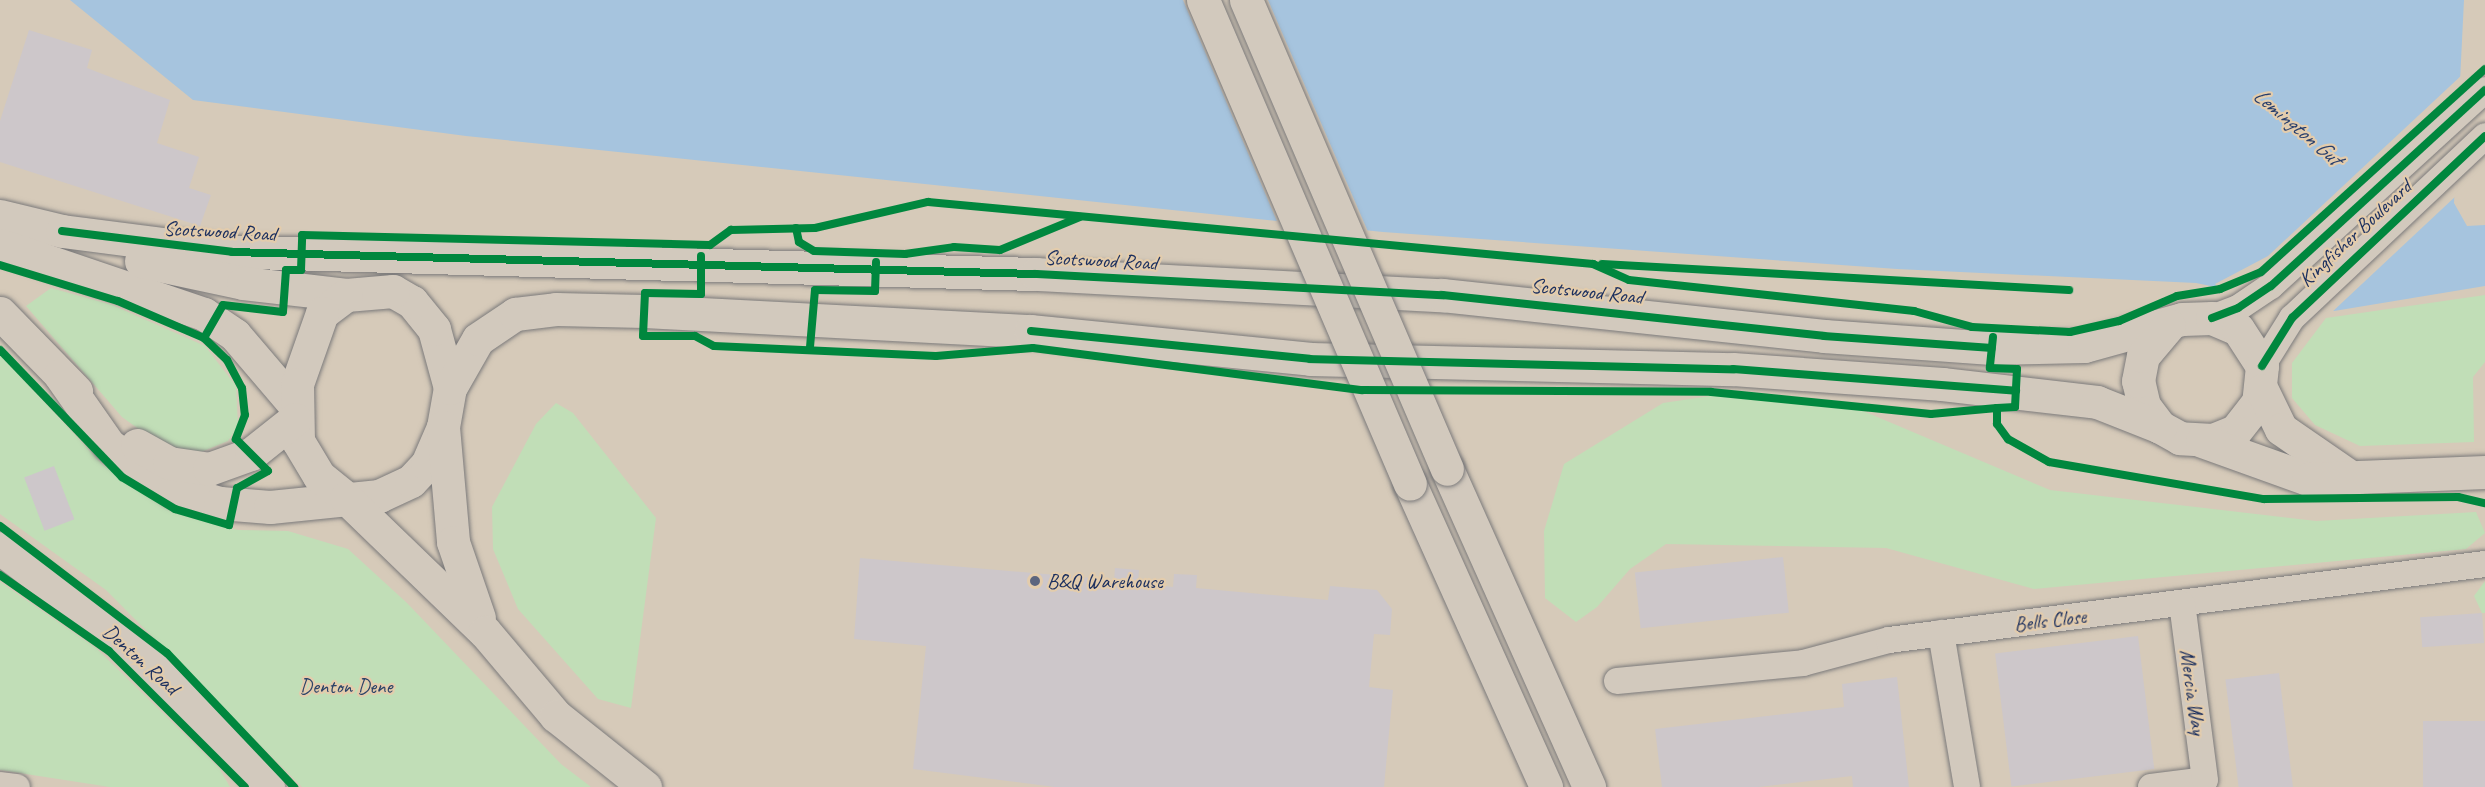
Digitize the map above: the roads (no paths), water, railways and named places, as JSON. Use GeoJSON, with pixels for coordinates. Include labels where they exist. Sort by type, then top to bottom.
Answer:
{"type":"FeatureCollection","features":[{"type":"Feature","properties":{"kind":"main road"},"geometry":{"type":"LineString","coordinates":[[1203,0],[1410,484],[1546,787]]}},
{"type":"Feature","properties":{"kind":"main road"},"geometry":{"type":"LineString","coordinates":[[1246,0],[1447,469],[1588,787]]}},
{"type":"Feature","properties":{"kind":"main road","name":"Scotswood Road"},"geometry":{"type":"LineString","coordinates":[[0,216],[62,231],[216,251],[1036,274],[1442,295],[1824,336],[1992,348],[2084,346],[2169,325]]}},
{"type":"Feature","properties":{"kind":"main road"},"geometry":{"type":"LineString","coordinates":[[62,231],[106,250],[183,272],[356,292],[393,291],[421,310],[438,338],[450,388]]}},
{"type":"Feature","properties":{"kind":"main road"},"geometry":{"type":"LineString","coordinates":[[0,245],[204,314],[236,335],[295,412],[308,460],[327,485],[346,498],[486,632],[556,716],[645,787]]}},
{"type":"Feature","properties":{"kind":"main road"},"geometry":{"type":"LineString","coordinates":[[0,313],[124,436],[191,469],[240,461],[295,412],[313,329],[322,313],[398,268],[428,258]]}},
{"type":"Feature","properties":{"kind":"main road"},"geometry":{"type":"LineString","coordinates":[[60,375],[109,445],[174,490],[258,506],[379,496],[411,481],[431,457],[443,427],[450,388],[478,339],[515,314],[556,309],[653,311],[1042,332],[1310,358],[1733,369],[1930,383],[2097,402],[2287,475],[2356,480],[2485,472]]}},
{"type":"Feature","properties":{"kind":"main road"},"geometry":{"type":"LineString","coordinates":[[2160,427],[2142,400],[2139,368],[2149,344],[2169,325],[2225,313],[2249,340],[2265,366],[2281,429],[2312,456],[2356,480]]}},
{"type":"Feature","properties":{"kind":"main road"},"geometry":{"type":"LineString","coordinates":[[2202,441],[2240,427],[2265,366]]}},
{"type":"Feature","properties":{"kind":"main road"},"geometry":{"type":"LineString","coordinates":[[443,427],[453,542],[486,632]]}},
{"type":"Feature","properties":{"kind":"main road","name":"Denton Road"},"geometry":{"type":"LineString","coordinates":[[0,548],[140,654],[268,787]]}},
{"type":"Feature","properties":{"kind":"street","name":"Kingfisher Boulevard"},"geometry":{"type":"LineString","coordinates":[[2225,313],[2288,272],[2485,90]]}},
{"type":"Feature","properties":{"kind":"street","name":"Kingfisher Boulevard"},"geometry":{"type":"LineString","coordinates":[[2265,366],[2318,292],[2485,136]]}},
{"type":"Feature","properties":{"kind":"street","name":"Bells Close"},"geometry":{"type":"LineString","coordinates":[[1617,681],[1803,663],[1941,633],[2485,564]]}},
{"type":"Feature","properties":{"kind":"street","name":"Mercia Way"},"geometry":{"type":"LineString","coordinates":[[2151,787],[2206,783],[2182,604]]}},
{"type":"Feature","properties":{"kind":"street"},"geometry":{"type":"LineString","coordinates":[[1941,633],[1967,787]]}},
{"type":"Feature","properties":{"kind":"street"},"geometry":{"type":"LineString","coordinates":[[0,785],[17,787]]}},
{"type":"Feature","properties":{"kind":"water","name":"Lemington Gut"},"geometry":{"type":"Polygon","coordinates":[[[70,0],[2464,0],[2454,203],[2467,226],[2485,225],[2485,286],[2334,311],[2196,283],[1897,269],[1383,232],[466,136],[193,100],[70,0]]]}},
{"type":"Feature","properties":{"kind":"place","name":"B&Q Warehouse"},"geometry":{"type":"Point","coordinates":[1035,581]}},
{"type":"Feature","properties":{"kind":"park label","name":"Denton Dene"},"geometry":{"type":"Point","coordinates":[346,686]}}]}
